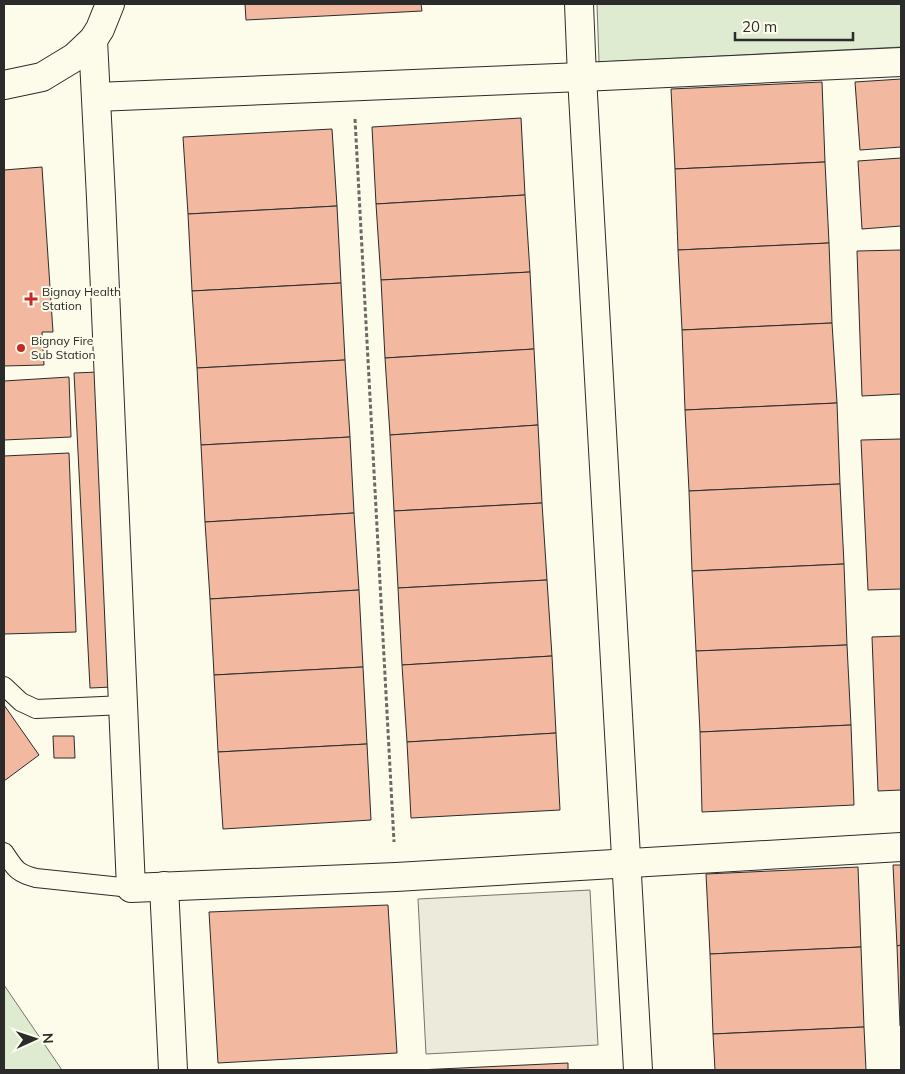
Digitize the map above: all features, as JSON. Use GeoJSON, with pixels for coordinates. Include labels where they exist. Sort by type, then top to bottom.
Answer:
{"type":"FeatureCollection","features":[{"type":"Feature","properties":{"kind":"street"},"geometry":{"type":"LineString","coordinates":[[4,85],[42,77],[75,57],[93,40],[100,29],[110,4]]}},
{"type":"Feature","properties":{"kind":"street"},"geometry":{"type":"LineString","coordinates":[[579,4],[638,1070]]}},
{"type":"Feature","properties":{"kind":"street"},"geometry":{"type":"LineString","coordinates":[[93,40],[131,888],[396,877],[901,847]]}},
{"type":"Feature","properties":{"kind":"street"},"geometry":{"type":"LineString","coordinates":[[96,97],[901,62]]}},
{"type":"Feature","properties":{"kind":"street"},"geometry":{"type":"LineString","coordinates":[[164,886],[173,1070]]}},
{"type":"Feature","properties":{"kind":"lane"},"geometry":{"type":"LineString","coordinates":[[4,686],[21,702],[36,709],[124,705]]}},
{"type":"Feature","properties":{"kind":"lane"},"geometry":{"type":"LineString","coordinates":[[4,852],[18,872],[26,876],[131,888]]}},
{"type":"Feature","properties":{"kind":"path"},"geometry":{"type":"LineString","coordinates":[[353,86],[396,877]]}},
{"type":"Feature","properties":{"kind":"green space"},"geometry":{"type":"Polygon","coordinates":[[[597,4],[901,4],[901,47],[599,62],[597,4]]]}},
{"type":"Feature","properties":{"kind":"green space"},"geometry":{"type":"Polygon","coordinates":[[[4,985],[62,1070],[4,1070],[4,985]]]}},
{"type":"Feature","properties":{"kind":"shaded area"},"geometry":{"type":"Polygon","coordinates":[[[590,890],[598,1045],[426,1054],[418,899],[590,890]]]}},
{"type":"Feature","properties":{"kind":"building"},"geometry":{"type":"Polygon","coordinates":[[[245,4],[421,4],[422,11],[246,20],[245,4]]]}},
{"type":"Feature","properties":{"kind":"building"},"geometry":{"type":"Polygon","coordinates":[[[901,79],[901,147],[860,150],[855,82],[901,79]]]}},
{"type":"Feature","properties":{"kind":"building"},"geometry":{"type":"Polygon","coordinates":[[[822,82],[825,162],[675,169],[671,89],[822,82]]]}},
{"type":"Feature","properties":{"kind":"building"},"geometry":{"type":"Polygon","coordinates":[[[521,118],[525,195],[376,204],[372,127],[521,118]]]}},
{"type":"Feature","properties":{"kind":"building"},"geometry":{"type":"Polygon","coordinates":[[[332,129],[337,206],[188,214],[183,137],[332,129]]]}},
{"type":"Feature","properties":{"kind":"building"},"geometry":{"type":"Polygon","coordinates":[[[901,158],[901,226],[862,229],[858,161],[901,158]]]}},
{"type":"Feature","properties":{"kind":"building"},"geometry":{"type":"Polygon","coordinates":[[[825,162],[829,243],[678,250],[675,169],[825,162]]]}},
{"type":"Feature","properties":{"kind":"building"},"geometry":{"type":"Polygon","coordinates":[[[42,167],[53,332],[42,332],[44,365],[4,366],[4,170],[42,167]]]}},
{"type":"Feature","properties":{"kind":"building"},"geometry":{"type":"Polygon","coordinates":[[[525,195],[530,272],[381,280],[376,204],[525,195]]]}},
{"type":"Feature","properties":{"kind":"building"},"geometry":{"type":"Polygon","coordinates":[[[337,206],[341,283],[192,291],[188,214],[337,206]]]}},
{"type":"Feature","properties":{"kind":"building"},"geometry":{"type":"Polygon","coordinates":[[[829,243],[832,323],[682,330],[678,250],[829,243]]]}},
{"type":"Feature","properties":{"kind":"building"},"geometry":{"type":"Polygon","coordinates":[[[901,250],[901,394],[862,396],[857,251],[901,250]]]}},
{"type":"Feature","properties":{"kind":"building"},"geometry":{"type":"Polygon","coordinates":[[[530,272],[534,349],[385,358],[381,280],[530,272]]]}},
{"type":"Feature","properties":{"kind":"building"},"geometry":{"type":"Polygon","coordinates":[[[341,283],[345,360],[197,368],[192,291],[341,283]]]}},
{"type":"Feature","properties":{"kind":"building"},"geometry":{"type":"Polygon","coordinates":[[[832,323],[837,403],[685,410],[682,330],[832,323]]]}},
{"type":"Feature","properties":{"kind":"building"},"geometry":{"type":"Polygon","coordinates":[[[534,349],[538,425],[390,435],[385,358],[534,349]]]}},
{"type":"Feature","properties":{"kind":"building"},"geometry":{"type":"Polygon","coordinates":[[[345,360],[350,437],[201,445],[197,368],[345,360]]]}},
{"type":"Feature","properties":{"kind":"building"},"geometry":{"type":"Polygon","coordinates":[[[98,372],[112,687],[90,688],[74,373],[98,372]]]}},
{"type":"Feature","properties":{"kind":"building"},"geometry":{"type":"Polygon","coordinates":[[[69,377],[71,437],[4,440],[4,381],[69,377]]]}},
{"type":"Feature","properties":{"kind":"building"},"geometry":{"type":"Polygon","coordinates":[[[837,403],[840,484],[689,491],[685,410],[837,403]]]}},
{"type":"Feature","properties":{"kind":"building"},"geometry":{"type":"Polygon","coordinates":[[[538,425],[542,503],[394,511],[390,435],[538,425]]]}},
{"type":"Feature","properties":{"kind":"building"},"geometry":{"type":"Polygon","coordinates":[[[350,437],[354,513],[205,522],[201,445],[350,437]]]}},
{"type":"Feature","properties":{"kind":"building"},"geometry":{"type":"Polygon","coordinates":[[[901,439],[901,589],[868,590],[861,440],[901,439]]]}},
{"type":"Feature","properties":{"kind":"building"},"geometry":{"type":"Polygon","coordinates":[[[69,453],[76,632],[4,634],[4,456],[69,453]]]}},
{"type":"Feature","properties":{"kind":"building"},"geometry":{"type":"Polygon","coordinates":[[[840,484],[844,564],[692,571],[689,491],[840,484]]]}},
{"type":"Feature","properties":{"kind":"building"},"geometry":{"type":"Polygon","coordinates":[[[542,503],[547,580],[398,588],[394,511],[542,503]]]}},
{"type":"Feature","properties":{"kind":"building"},"geometry":{"type":"Polygon","coordinates":[[[354,513],[359,590],[210,599],[205,522],[354,513]]]}},
{"type":"Feature","properties":{"kind":"building"},"geometry":{"type":"Polygon","coordinates":[[[844,564],[847,645],[696,651],[692,571],[844,564]]]}},
{"type":"Feature","properties":{"kind":"building"},"geometry":{"type":"Polygon","coordinates":[[[547,580],[552,656],[402,665],[398,588],[547,580]]]}},
{"type":"Feature","properties":{"kind":"building"},"geometry":{"type":"Polygon","coordinates":[[[359,590],[363,667],[214,675],[210,599],[359,590]]]}},
{"type":"Feature","properties":{"kind":"building"},"geometry":{"type":"Polygon","coordinates":[[[901,636],[901,790],[878,791],[872,637],[901,636]]]}},
{"type":"Feature","properties":{"kind":"building"},"geometry":{"type":"Polygon","coordinates":[[[847,645],[851,725],[700,732],[696,651],[847,645]]]}},
{"type":"Feature","properties":{"kind":"building"},"geometry":{"type":"Polygon","coordinates":[[[552,656],[556,733],[407,742],[402,665],[552,656]]]}},
{"type":"Feature","properties":{"kind":"building"},"geometry":{"type":"Polygon","coordinates":[[[363,667],[367,744],[218,752],[214,675],[363,667]]]}},
{"type":"Feature","properties":{"kind":"building"},"geometry":{"type":"Polygon","coordinates":[[[4,705],[39,755],[4,781],[4,705]]]}},
{"type":"Feature","properties":{"kind":"building"},"geometry":{"type":"Polygon","coordinates":[[[851,725],[854,805],[702,812],[700,732],[851,725]]]}},
{"type":"Feature","properties":{"kind":"building"},"geometry":{"type":"Polygon","coordinates":[[[556,733],[560,810],[411,818],[407,742],[556,733]]]}},
{"type":"Feature","properties":{"kind":"building"},"geometry":{"type":"Polygon","coordinates":[[[53,736],[74,736],[75,758],[54,758],[53,736]]]}},
{"type":"Feature","properties":{"kind":"building"},"geometry":{"type":"Polygon","coordinates":[[[367,744],[371,820],[223,829],[218,752],[367,744]]]}},
{"type":"Feature","properties":{"kind":"building"},"geometry":{"type":"Polygon","coordinates":[[[893,865],[901,865],[901,945],[897,946],[893,865]]]}},
{"type":"Feature","properties":{"kind":"building"},"geometry":{"type":"Polygon","coordinates":[[[858,867],[861,947],[710,954],[706,874],[858,867]]]}},
{"type":"Feature","properties":{"kind":"building"},"geometry":{"type":"Polygon","coordinates":[[[388,905],[397,1053],[218,1063],[209,912],[388,905]]]}},
{"type":"Feature","properties":{"kind":"building"},"geometry":{"type":"Polygon","coordinates":[[[901,945],[901,1026],[900,1026],[897,946],[901,945]]]}},
{"type":"Feature","properties":{"kind":"building"},"geometry":{"type":"Polygon","coordinates":[[[861,947],[864,1027],[713,1034],[710,954],[861,947]]]}},
{"type":"Feature","properties":{"kind":"building"},"geometry":{"type":"Polygon","coordinates":[[[864,1027],[866,1070],[715,1070],[713,1034],[864,1027]]]}},
{"type":"Feature","properties":{"kind":"building"},"geometry":{"type":"Polygon","coordinates":[[[568,1063],[568,1070],[418,1070],[568,1063]]]}},
{"type":"Feature","properties":{"kind":"place","name":"Bignay Health Station"},"geometry":{"type":"Point","coordinates":[31,299]}},
{"type":"Feature","properties":{"kind":"place","name":"Bignay Fire Sub Station"},"geometry":{"type":"Point","coordinates":[21,348]}}]}
